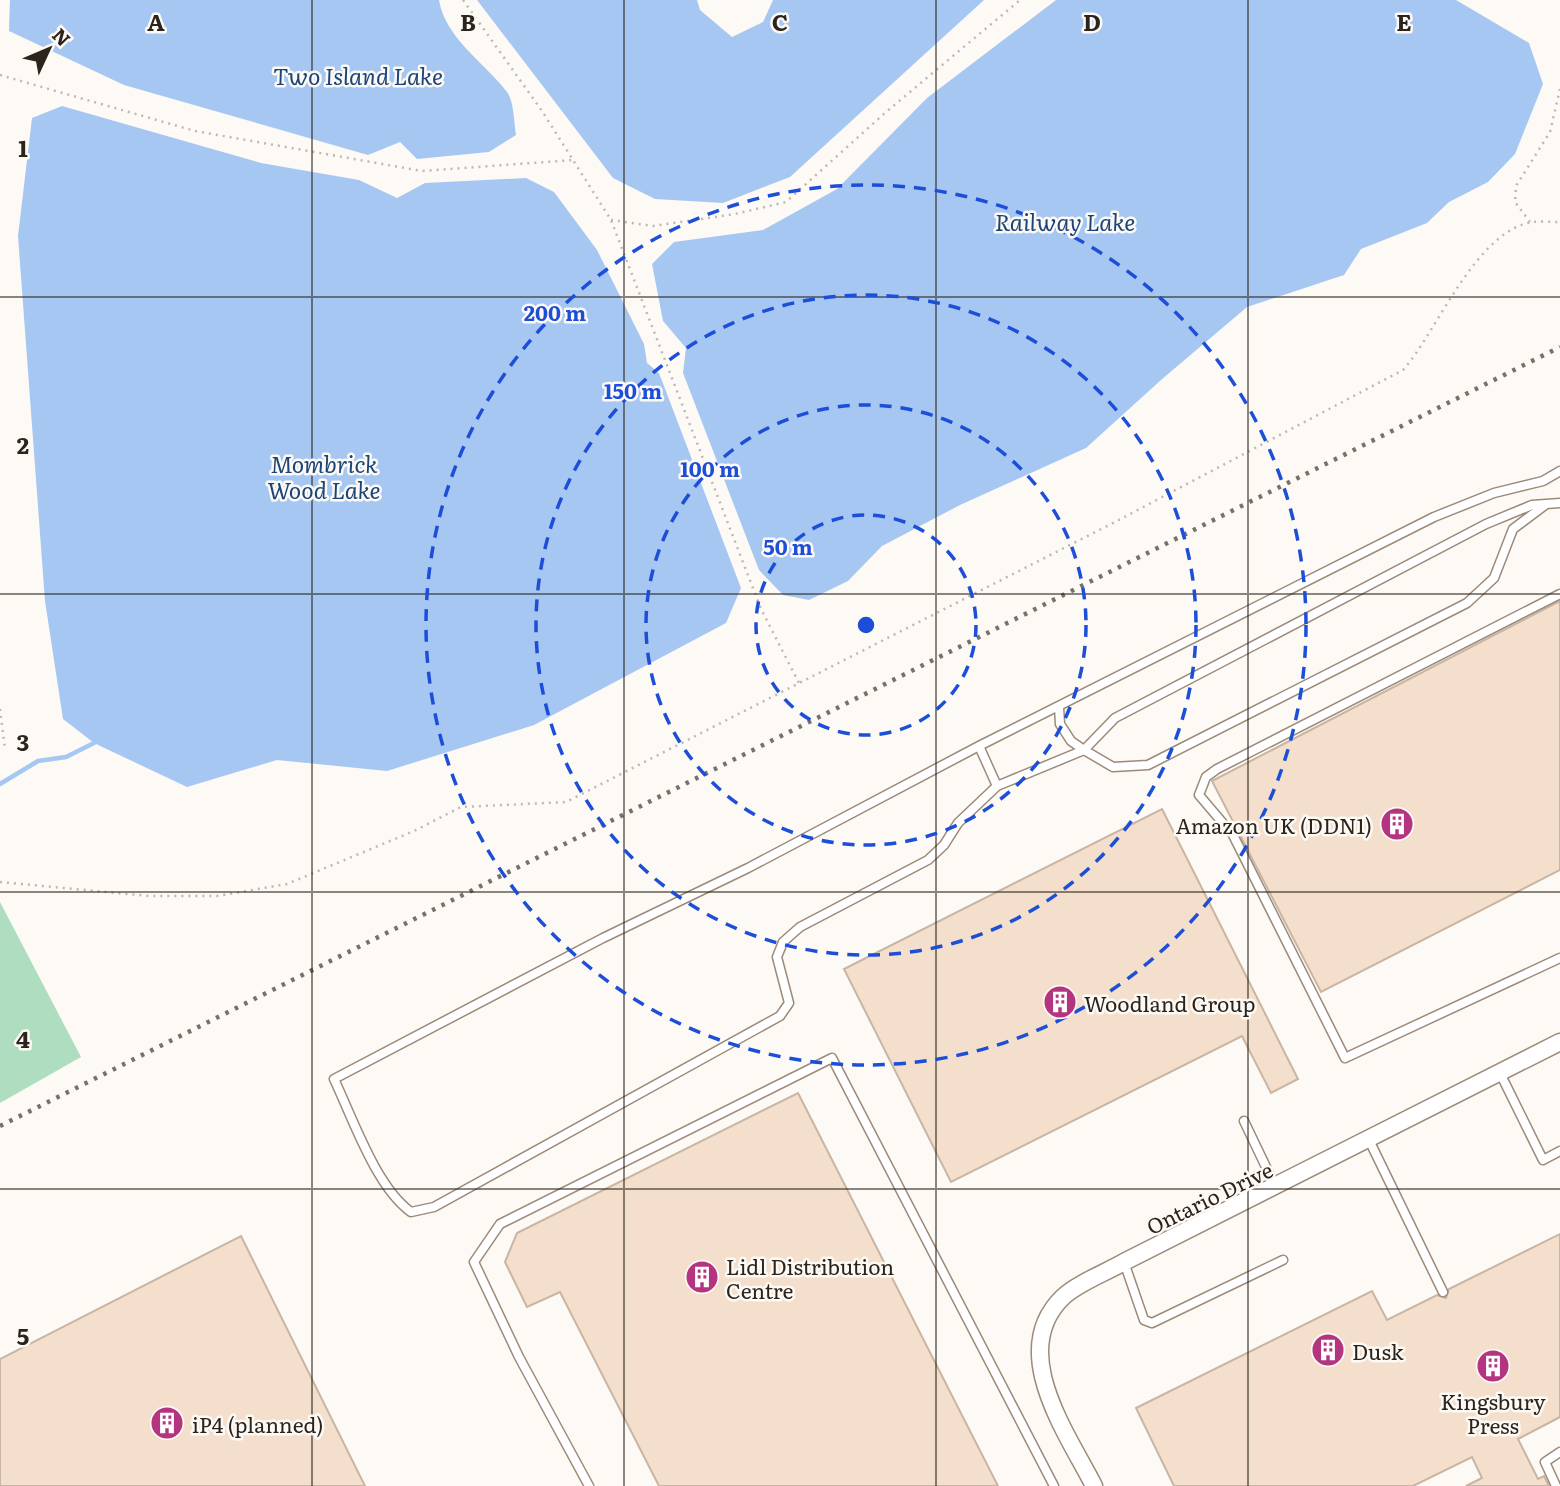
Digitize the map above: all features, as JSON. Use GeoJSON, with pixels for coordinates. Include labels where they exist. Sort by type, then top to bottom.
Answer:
{"type":"FeatureCollection","features":[{"type":"Feature","properties":{"kind":"street","name":"Ontario Drive"},"geometry":{"type":"LineString","coordinates":[[1094,1486],[1042,1383],[1039,1354],[1047,1321],[1063,1297],[1124,1262],[1276,1188],[1560,1042]]}},
{"type":"Feature","properties":{"kind":"lane"},"geometry":{"type":"LineString","coordinates":[[1560,471],[1543,481],[1494,493],[1434,517],[979,746],[870,806],[603,937],[334,1079],[396,1201],[411,1212],[434,1208],[780,1016],[789,1003],[777,957],[783,942],[818,914],[928,860],[944,845],[958,823],[997,786],[1084,750],[1115,718],[1486,524],[1532,505],[1560,503]]}},
{"type":"Feature","properties":{"kind":"lane"},"geometry":{"type":"LineString","coordinates":[[1059,707],[1060,724],[1071,741],[1084,750],[1112,768],[1147,765],[1467,603],[1494,578],[1513,529],[1548,503]]}},
{"type":"Feature","properties":{"kind":"lane"},"geometry":{"type":"LineString","coordinates":[[1560,594],[1217,769],[1206,777],[1199,795],[1233,835],[1345,1058],[1560,958]]}},
{"type":"Feature","properties":{"kind":"lane"},"geometry":{"type":"LineString","coordinates":[[979,746],[997,786]]}},
{"type":"Feature","properties":{"kind":"lane"},"geometry":{"type":"LineString","coordinates":[[589,1486],[519,1357],[474,1262],[500,1223],[832,1058],[1054,1486]]}},
{"type":"Feature","properties":{"kind":"lane"},"geometry":{"type":"LineString","coordinates":[[1500,1073],[1543,1160],[1560,1151]]}},
{"type":"Feature","properties":{"kind":"lane"},"geometry":{"type":"LineString","coordinates":[[1244,1121],[1276,1188]]}},
{"type":"Feature","properties":{"kind":"lane"},"geometry":{"type":"LineString","coordinates":[[1369,1140],[1443,1292]]}},
{"type":"Feature","properties":{"kind":"lane"},"geometry":{"type":"LineString","coordinates":[[1124,1262],[1144,1320],[1152,1323],[1283,1260]]}},
{"type":"Feature","properties":{"kind":"lane"},"geometry":{"type":"LineString","coordinates":[[1556,1486],[1545,1462],[1560,1452]]}},
{"type":"Feature","properties":{"kind":"path"},"geometry":{"type":"LineString","coordinates":[[463,0],[542,111],[611,220],[761,609],[799,683]]}},
{"type":"Feature","properties":{"kind":"path"},"geometry":{"type":"LineString","coordinates":[[611,220],[653,226],[736,214],[786,202],[886,112],[1020,0]]}},
{"type":"Feature","properties":{"kind":"path"},"geometry":{"type":"LineString","coordinates":[[0,75],[195,131],[422,171],[573,160]]}},
{"type":"Feature","properties":{"kind":"path"},"geometry":{"type":"LineString","coordinates":[[1530,222],[1515,202],[1516,186],[1550,132],[1560,89]]}},
{"type":"Feature","properties":{"kind":"path"},"geometry":{"type":"LineString","coordinates":[[0,883],[149,896],[217,896],[287,884],[414,831],[461,807],[566,802],[1403,370],[1418,354],[1465,272],[1506,235],[1530,222],[1560,222]]}},
{"type":"Feature","properties":{"kind":"path"},"geometry":{"type":"LineString","coordinates":[[0,709],[5,749]]}},
{"type":"Feature","properties":{"kind":"green space"},"geometry":{"type":"Polygon","coordinates":[[[0,902],[81,1057],[0,1103],[0,902]]]}},
{"type":"Feature","properties":{"kind":"water","name":"Two Island Lake"},"geometry":{"type":"Polygon","coordinates":[[[10,0],[439,0],[443,14],[457,38],[507,92],[516,135],[489,152],[417,159],[400,142],[368,155],[124,85],[9,31],[10,0]]]}},
{"type":"Feature","properties":{"kind":"water"},"geometry":{"type":"Polygon","coordinates":[[[477,0],[697,0],[700,10],[732,37],[763,22],[773,0],[984,0],[790,177],[723,203],[655,199],[613,178],[477,0]]]}},
{"type":"Feature","properties":{"kind":"water","name":"Railway Lake"},"geometry":{"type":"Polygon","coordinates":[[[1056,0],[1456,0],[1529,43],[1543,84],[1515,154],[1488,182],[1449,202],[1427,223],[1361,249],[1344,275],[1247,307],[1086,448],[960,505],[882,546],[848,581],[809,600],[783,595],[759,570],[683,373],[686,348],[663,321],[652,264],[674,242],[763,230],[837,189],[927,98],[1056,0]]]}},
{"type":"Feature","properties":{"kind":"water","name":"Mombrick Wood Lake"},"geometry":{"type":"Polygon","coordinates":[[[62,106],[261,163],[359,180],[397,198],[425,183],[526,178],[554,192],[597,250],[644,344],[647,363],[659,373],[741,588],[726,623],[534,725],[387,771],[277,760],[187,787],[94,743],[63,719],[45,601],[18,236],[32,118],[62,106]]]}},
{"type":"Feature","properties":{"kind":"building","name":"Amazon UK (DDN1)"},"geometry":{"type":"Polygon","coordinates":[[[1560,601],[1560,870],[1321,992],[1212,781],[1560,601]]]}},
{"type":"Feature","properties":{"kind":"building","name":"Woodland Group"},"geometry":{"type":"Polygon","coordinates":[[[1162,809],[1298,1079],[1271,1093],[1242,1036],[951,1182],[844,969],[1162,809]]]}},
{"type":"Feature","properties":{"kind":"building","name":"Lidl Distribution Centre"},"geometry":{"type":"Polygon","coordinates":[[[798,1093],[998,1486],[659,1486],[560,1292],[527,1307],[505,1262],[517,1233],[798,1093]]]}},
{"type":"Feature","properties":{"kind":"building"},"geometry":{"type":"Polygon","coordinates":[[[1560,1234],[1560,1417],[1518,1439],[1538,1479],[1544,1476],[1549,1486],[1466,1486],[1482,1478],[1472,1457],[1413,1486],[1174,1486],[1136,1408],[1372,1291],[1387,1320],[1437,1295],[1446,1298],[1449,1289],[1560,1234]]]}},
{"type":"Feature","properties":{"kind":"building","name":"iP4 (planned)"},"geometry":{"type":"Polygon","coordinates":[[[241,1236],[365,1486],[0,1486],[0,1359],[241,1236]]]}},
{"type":"Feature","properties":{"kind":"waterway"},"geometry":{"type":"LineString","coordinates":[[0,784],[38,761],[66,757],[94,743]]}},
{"type":"Feature","properties":{"kind":"railway"},"geometry":{"type":"LineString","coordinates":[[0,1126],[1560,347]]}},
{"type":"Feature","properties":{"kind":"place","name":"Amazon UK (DDN1)"},"geometry":{"type":"Point","coordinates":[1397,824]}},
{"type":"Feature","properties":{"kind":"place","name":"Woodland Group"},"geometry":{"type":"Point","coordinates":[1060,1002]}},
{"type":"Feature","properties":{"kind":"place","name":"Lidl Distribution Centre"},"geometry":{"type":"Point","coordinates":[702,1277]}},
{"type":"Feature","properties":{"kind":"place","name":"Dusk"},"geometry":{"type":"Point","coordinates":[1328,1350]}},
{"type":"Feature","properties":{"kind":"place","name":"Kingsbury Press"},"geometry":{"type":"Point","coordinates":[1493,1366]}},
{"type":"Feature","properties":{"kind":"place","name":"iP4 (planned)"},"geometry":{"type":"Point","coordinates":[167,1423]}}]}
